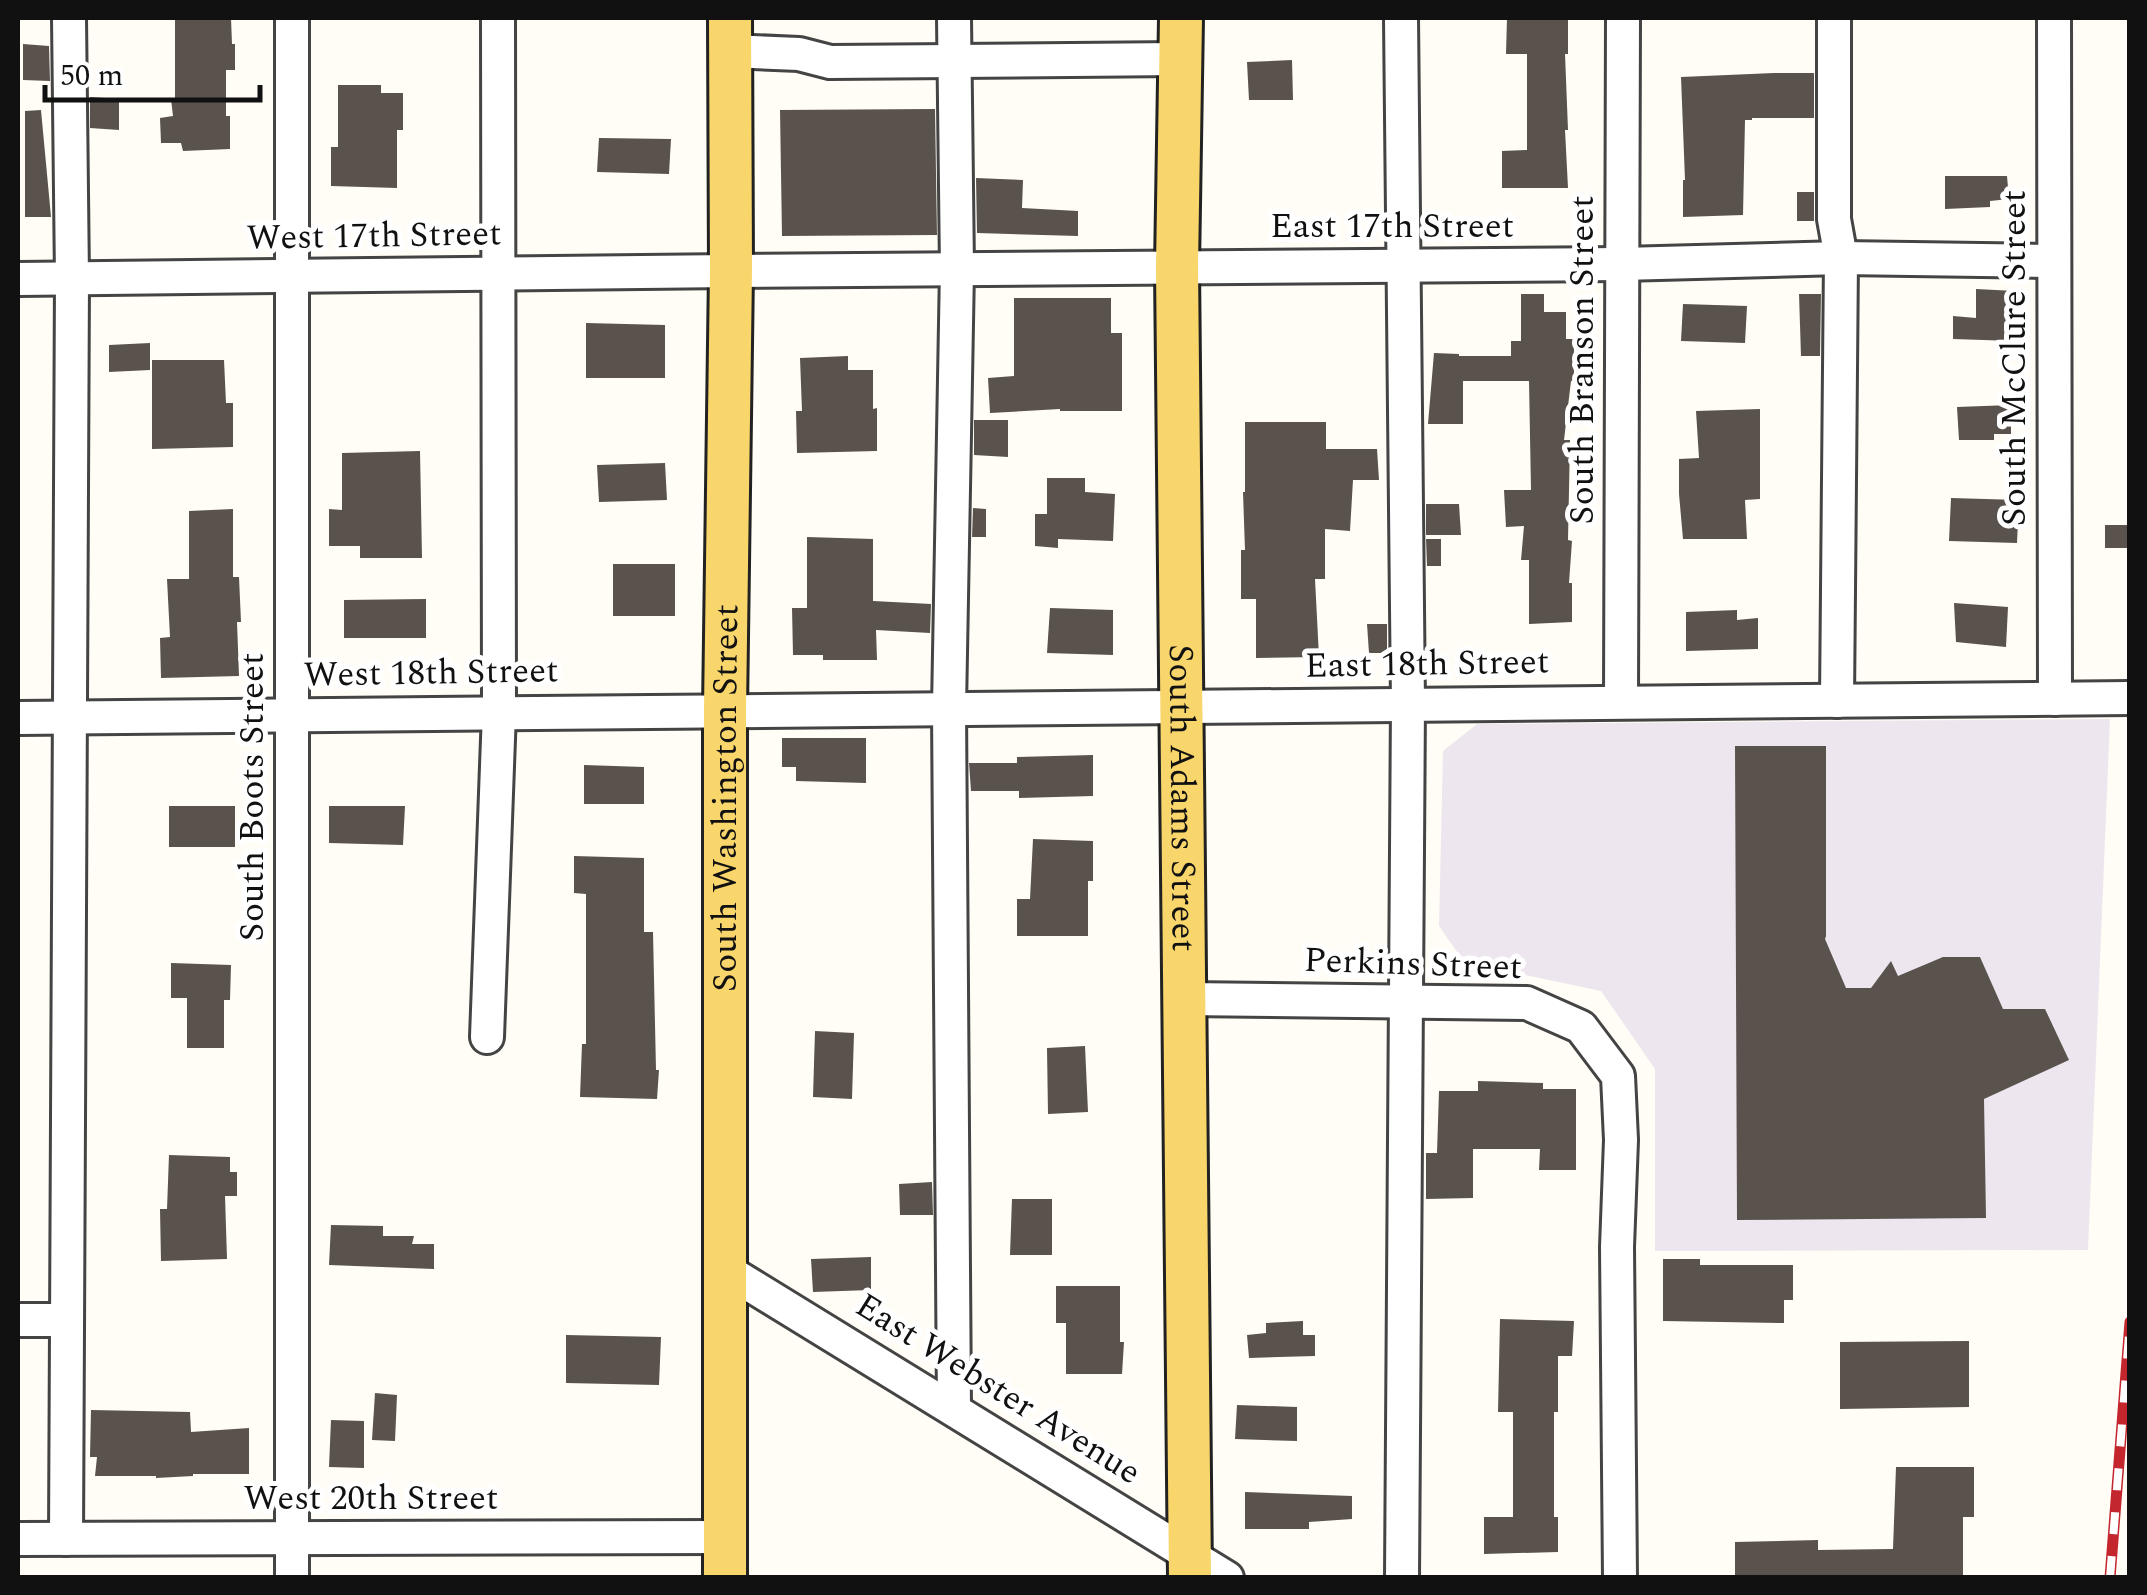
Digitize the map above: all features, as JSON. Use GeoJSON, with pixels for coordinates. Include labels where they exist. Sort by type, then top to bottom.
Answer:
{"type":"FeatureCollection","features":[{"type":"Feature","properties":{"kind":"main road","name":"South Washington Street"},"geometry":{"type":"LineString","coordinates":[[725,1557],[730,34]]}},
{"type":"Feature","properties":{"kind":"main road","name":"South Adams Street"},"geometry":{"type":"LineString","coordinates":[[1180,38],[1177,267],[1190,1566]]}},
{"type":"Feature","properties":{"kind":"street"},"geometry":{"type":"LineString","coordinates":[[66,1539],[70,18]]}},
{"type":"Feature","properties":{"kind":"street","name":"South Boots Street"},"geometry":{"type":"LineString","coordinates":[[292,18],[292,1578]]}},
{"type":"Feature","properties":{"kind":"street"},"geometry":{"type":"LineString","coordinates":[[488,1037],[499,712],[498,18]]}},
{"type":"Feature","properties":{"kind":"street"},"geometry":{"type":"LineString","coordinates":[[954,18],[957,269],[949,708],[954,1408]]}},
{"type":"Feature","properties":{"kind":"street"},"geometry":{"type":"LineString","coordinates":[[1401,18],[1408,704],[1402,1578]]}},
{"type":"Feature","properties":{"kind":"street","name":"South Branson Street"},"geometry":{"type":"LineString","coordinates":[[1620,702],[1623,18]]}},
{"type":"Feature","properties":{"kind":"street"},"geometry":{"type":"LineString","coordinates":[[1834,18],[1834,219],[1841,258],[1837,701]]}},
{"type":"Feature","properties":{"kind":"street","name":"South McClure Street"},"geometry":{"type":"LineString","coordinates":[[2054,18],[2055,699]]}},
{"type":"Feature","properties":{"kind":"street"},"geometry":{"type":"LineString","coordinates":[[730,34],[830,62],[954,60],[1180,38]]}},
{"type":"Feature","properties":{"kind":"street","name":"East 17th Street"},"geometry":{"type":"LineString","coordinates":[[731,271],[1622,264],[1841,258],[2053,261]]}},
{"type":"Feature","properties":{"kind":"street","name":"West 17th Street"},"geometry":{"type":"LineString","coordinates":[[18,280],[731,271]]}},
{"type":"Feature","properties":{"kind":"street","name":"East 18th Street"},"geometry":{"type":"LineString","coordinates":[[725,710],[2130,698]]}},
{"type":"Feature","properties":{"kind":"street","name":"West 18th Street"},"geometry":{"type":"LineString","coordinates":[[18,718],[725,710]]}},
{"type":"Feature","properties":{"kind":"street","name":"Perkins Street"},"geometry":{"type":"LineString","coordinates":[[1186,999],[1526,1003],[1581,1027],[1618,1076],[1620,1578]]}},
{"type":"Feature","properties":{"kind":"street","name":"East Webster Avenue"},"geometry":{"type":"LineString","coordinates":[[726,1270],[954,1408],[1190,1566],[1227,1578]]}},
{"type":"Feature","properties":{"kind":"street"},"geometry":{"type":"LineString","coordinates":[[18,1320],[67,1320]]}},
{"type":"Feature","properties":{"kind":"street","name":"West 20th Street"},"geometry":{"type":"LineString","coordinates":[[18,1540],[291,1539],[725,1557]]}},
{"type":"Feature","properties":{"kind":"shaded area"},"geometry":{"type":"Polygon","coordinates":[[[2110,719],[2088,1250],[1655,1251],[1655,1069],[1601,991],[1464,962],[1439,926],[1443,751],[1477,724],[2110,719]]]}},
{"type":"Feature","properties":{"kind":"building"},"geometry":{"type":"Polygon","coordinates":[[[175,18],[231,18],[235,70],[226,70],[230,149],[183,151],[181,143],[161,143],[160,118],[173,116],[171,99],[175,99],[175,18]]]}},
{"type":"Feature","properties":{"kind":"building"},"geometry":{"type":"Polygon","coordinates":[[[1507,18],[1568,18],[1568,188],[1502,188],[1502,151],[1527,150],[1527,54],[1506,54],[1507,18]]]}},
{"type":"Feature","properties":{"kind":"building"},"geometry":{"type":"Polygon","coordinates":[[[23,44],[49,46],[50,81],[23,80],[23,44]]]}},
{"type":"Feature","properties":{"kind":"building"},"geometry":{"type":"Polygon","coordinates":[[[1292,60],[1293,100],[1249,100],[1247,62],[1292,60]]]}},
{"type":"Feature","properties":{"kind":"building"},"geometry":{"type":"Polygon","coordinates":[[[1814,73],[1814,118],[1745,120],[1743,215],[1683,217],[1681,77],[1814,73]]]}},
{"type":"Feature","properties":{"kind":"building"},"geometry":{"type":"Polygon","coordinates":[[[338,85],[381,85],[381,93],[403,93],[403,130],[397,130],[397,188],[331,186],[331,147],[338,147],[338,85]]]}},
{"type":"Feature","properties":{"kind":"building"},"geometry":{"type":"Polygon","coordinates":[[[90,97],[119,99],[119,130],[90,128],[90,97]]]}},
{"type":"Feature","properties":{"kind":"building"},"geometry":{"type":"Polygon","coordinates":[[[935,109],[937,235],[782,236],[780,110],[935,109]]]}},
{"type":"Feature","properties":{"kind":"building"},"geometry":{"type":"Polygon","coordinates":[[[41,110],[51,217],[25,217],[25,111],[41,110]]]}},
{"type":"Feature","properties":{"kind":"building"},"geometry":{"type":"Polygon","coordinates":[[[599,138],[671,139],[669,174],[597,172],[599,138]]]}},
{"type":"Feature","properties":{"kind":"building"},"geometry":{"type":"Polygon","coordinates":[[[1945,176],[2007,176],[2009,199],[1990,201],[1990,207],[1945,209],[1945,176]]]}},
{"type":"Feature","properties":{"kind":"building"},"geometry":{"type":"Polygon","coordinates":[[[976,178],[1023,180],[1022,208],[1078,211],[1078,236],[977,233],[976,178]]]}},
{"type":"Feature","properties":{"kind":"building"},"geometry":{"type":"Polygon","coordinates":[[[1797,192],[1814,192],[1814,221],[1797,221],[1797,192]]]}},
{"type":"Feature","properties":{"kind":"building"},"geometry":{"type":"Polygon","coordinates":[[[1976,289],[2015,291],[2013,341],[1953,339],[1953,316],[1976,318],[1976,289]]]}},
{"type":"Feature","properties":{"kind":"building"},"geometry":{"type":"Polygon","coordinates":[[[1521,294],[1544,294],[1544,312],[1566,312],[1566,339],[1574,339],[1574,381],[1564,440],[1570,440],[1568,540],[1572,541],[1572,622],[1529,624],[1529,560],[1521,560],[1524,526],[1506,527],[1504,490],[1531,490],[1529,381],[1463,381],[1463,424],[1428,424],[1434,353],[1511,356],[1511,341],[1521,341],[1521,294]]]}},
{"type":"Feature","properties":{"kind":"building"},"geometry":{"type":"Polygon","coordinates":[[[1799,294],[1821,294],[1820,356],[1801,356],[1799,294]]]}},
{"type":"Feature","properties":{"kind":"building"},"geometry":{"type":"Polygon","coordinates":[[[1014,298],[1111,298],[1111,333],[1122,333],[1122,411],[990,413],[988,378],[1014,376],[1014,298]]]}},
{"type":"Feature","properties":{"kind":"building"},"geometry":{"type":"Polygon","coordinates":[[[1683,304],[1747,306],[1745,343],[1681,341],[1683,304]]]}},
{"type":"Feature","properties":{"kind":"building"},"geometry":{"type":"Polygon","coordinates":[[[586,323],[665,325],[665,378],[586,378],[586,323]]]}},
{"type":"Feature","properties":{"kind":"building"},"geometry":{"type":"Polygon","coordinates":[[[150,343],[150,370],[109,372],[109,345],[150,343]]]}},
{"type":"Feature","properties":{"kind":"building"},"geometry":{"type":"Polygon","coordinates":[[[848,356],[848,370],[873,370],[877,451],[797,453],[796,411],[802,411],[800,358],[848,356]]]}},
{"type":"Feature","properties":{"kind":"building"},"geometry":{"type":"Polygon","coordinates":[[[152,360],[224,360],[226,403],[233,403],[233,447],[152,449],[152,360]]]}},
{"type":"Feature","properties":{"kind":"building"},"geometry":{"type":"Polygon","coordinates":[[[2011,405],[2011,434],[1994,434],[1994,440],[1959,440],[1957,407],[2011,405]]]}},
{"type":"Feature","properties":{"kind":"building"},"geometry":{"type":"Polygon","coordinates":[[[1760,409],[1760,499],[1745,500],[1747,539],[1683,539],[1679,459],[1699,458],[1696,411],[1760,409]]]}},
{"type":"Feature","properties":{"kind":"building"},"geometry":{"type":"Polygon","coordinates":[[[974,420],[1008,420],[1008,457],[974,455],[974,420]]]}},
{"type":"Feature","properties":{"kind":"building"},"geometry":{"type":"Polygon","coordinates":[[[1245,422],[1326,422],[1326,449],[1377,449],[1379,480],[1353,480],[1350,531],[1325,529],[1325,579],[1315,579],[1319,657],[1256,658],[1256,599],[1241,599],[1245,422]]]}},
{"type":"Feature","properties":{"kind":"building"},"geometry":{"type":"Polygon","coordinates":[[[420,451],[422,558],[360,558],[360,546],[329,546],[329,509],[342,510],[342,453],[420,451]]]}},
{"type":"Feature","properties":{"kind":"building"},"geometry":{"type":"Polygon","coordinates":[[[665,463],[667,500],[599,502],[597,465],[665,463]]]}},
{"type":"Feature","properties":{"kind":"building"},"geometry":{"type":"Polygon","coordinates":[[[1047,478],[1085,478],[1085,492],[1115,494],[1113,541],[1058,539],[1058,548],[1035,546],[1035,514],[1047,514],[1047,478]]]}},
{"type":"Feature","properties":{"kind":"building"},"geometry":{"type":"Polygon","coordinates":[[[1951,498],[2019,500],[2017,543],[1949,541],[1951,498]]]}},
{"type":"Feature","properties":{"kind":"building"},"geometry":{"type":"Polygon","coordinates":[[[1426,504],[1459,504],[1461,535],[1426,535],[1426,504]]]}},
{"type":"Feature","properties":{"kind":"building"},"geometry":{"type":"Polygon","coordinates":[[[973,508],[986,509],[986,537],[972,537],[973,508]]]}},
{"type":"Feature","properties":{"kind":"building"},"geometry":{"type":"Polygon","coordinates":[[[233,509],[233,577],[239,577],[241,622],[237,622],[239,676],[161,678],[160,638],[170,637],[167,579],[189,579],[189,511],[233,509]]]}},
{"type":"Feature","properties":{"kind":"building"},"geometry":{"type":"Polygon","coordinates":[[[2105,525],[2130,525],[2130,548],[2105,548],[2105,525]]]}},
{"type":"Feature","properties":{"kind":"building"},"geometry":{"type":"Polygon","coordinates":[[[807,537],[873,539],[873,601],[931,604],[930,633],[876,630],[877,660],[823,660],[823,655],[793,655],[792,608],[807,608],[807,537]]]}},
{"type":"Feature","properties":{"kind":"building"},"geometry":{"type":"Polygon","coordinates":[[[1426,539],[1441,539],[1441,566],[1427,566],[1426,539]]]}},
{"type":"Feature","properties":{"kind":"building"},"geometry":{"type":"Polygon","coordinates":[[[613,564],[675,564],[675,616],[613,616],[613,564]]]}},
{"type":"Feature","properties":{"kind":"building"},"geometry":{"type":"Polygon","coordinates":[[[426,599],[426,638],[344,638],[344,600],[426,599]]]}},
{"type":"Feature","properties":{"kind":"building"},"geometry":{"type":"Polygon","coordinates":[[[1954,603],[2008,607],[2006,647],[1956,642],[1954,603]]]}},
{"type":"Feature","properties":{"kind":"building"},"geometry":{"type":"Polygon","coordinates":[[[1050,608],[1113,610],[1113,655],[1047,653],[1050,608]]]}},
{"type":"Feature","properties":{"kind":"building"},"geometry":{"type":"Polygon","coordinates":[[[1737,610],[1737,620],[1758,618],[1758,649],[1686,651],[1686,612],[1737,610]]]}},
{"type":"Feature","properties":{"kind":"building"},"geometry":{"type":"Polygon","coordinates":[[[1367,624],[1387,624],[1387,653],[1369,653],[1367,624]]]}},
{"type":"Feature","properties":{"kind":"building"},"geometry":{"type":"Polygon","coordinates":[[[782,738],[866,738],[866,783],[796,781],[796,767],[782,767],[782,738]]]}},
{"type":"Feature","properties":{"kind":"building"},"geometry":{"type":"Polygon","coordinates":[[[1735,746],[1826,746],[1825,939],[1846,988],[1871,988],[1891,961],[1898,976],[1943,957],[1980,957],[2003,1009],[2045,1009],[2069,1060],[1984,1099],[1986,1218],[1737,1220],[1735,746]]]}},
{"type":"Feature","properties":{"kind":"building"},"geometry":{"type":"Polygon","coordinates":[[[1093,755],[1093,796],[1019,798],[1019,791],[971,791],[969,763],[1017,763],[1017,757],[1093,755]]]}},
{"type":"Feature","properties":{"kind":"building"},"geometry":{"type":"Polygon","coordinates":[[[584,765],[644,767],[644,804],[584,804],[584,765]]]}},
{"type":"Feature","properties":{"kind":"building"},"geometry":{"type":"Polygon","coordinates":[[[169,806],[235,806],[235,847],[169,847],[169,806]]]}},
{"type":"Feature","properties":{"kind":"building"},"geometry":{"type":"Polygon","coordinates":[[[329,806],[405,806],[403,845],[329,843],[329,806]]]}},
{"type":"Feature","properties":{"kind":"building"},"geometry":{"type":"Polygon","coordinates":[[[1033,839],[1093,841],[1088,936],[1017,936],[1017,899],[1030,899],[1033,839]]]}},
{"type":"Feature","properties":{"kind":"building"},"geometry":{"type":"Polygon","coordinates":[[[574,856],[644,858],[644,932],[653,932],[657,1099],[580,1097],[582,1044],[586,1044],[586,894],[574,893],[574,856]]]}},
{"type":"Feature","properties":{"kind":"building"},"geometry":{"type":"Polygon","coordinates":[[[171,963],[231,965],[230,1000],[224,1000],[224,1048],[187,1048],[187,998],[171,998],[171,963]]]}},
{"type":"Feature","properties":{"kind":"building"},"geometry":{"type":"Polygon","coordinates":[[[815,1031],[854,1033],[852,1099],[813,1097],[815,1031]]]}},
{"type":"Feature","properties":{"kind":"building"},"geometry":{"type":"Polygon","coordinates":[[[1085,1046],[1088,1112],[1048,1114],[1047,1048],[1085,1046]]]}},
{"type":"Feature","properties":{"kind":"building"},"geometry":{"type":"Polygon","coordinates":[[[1478,1081],[1543,1083],[1543,1089],[1576,1089],[1576,1170],[1539,1170],[1540,1149],[1473,1149],[1473,1198],[1426,1199],[1426,1153],[1437,1153],[1439,1091],[1478,1091],[1478,1081]]]}},
{"type":"Feature","properties":{"kind":"building"},"geometry":{"type":"Polygon","coordinates":[[[169,1155],[230,1157],[230,1172],[237,1172],[237,1196],[225,1196],[227,1259],[161,1261],[160,1209],[167,1209],[169,1155]]]}},
{"type":"Feature","properties":{"kind":"building"},"geometry":{"type":"Polygon","coordinates":[[[932,1182],[933,1215],[900,1215],[899,1184],[932,1182]]]}},
{"type":"Feature","properties":{"kind":"building"},"geometry":{"type":"Polygon","coordinates":[[[1012,1199],[1052,1199],[1052,1255],[1010,1255],[1012,1199]]]}},
{"type":"Feature","properties":{"kind":"building"},"geometry":{"type":"Polygon","coordinates":[[[331,1225],[383,1226],[383,1236],[414,1236],[412,1244],[434,1244],[434,1269],[329,1265],[331,1225]]]}},
{"type":"Feature","properties":{"kind":"building"},"geometry":{"type":"Polygon","coordinates":[[[871,1257],[871,1290],[813,1292],[811,1259],[871,1257]]]}},
{"type":"Feature","properties":{"kind":"building"},"geometry":{"type":"Polygon","coordinates":[[[1663,1259],[1700,1259],[1700,1265],[1793,1265],[1793,1300],[1784,1300],[1784,1323],[1663,1321],[1663,1259]]]}},
{"type":"Feature","properties":{"kind":"building"},"geometry":{"type":"Polygon","coordinates":[[[1056,1286],[1120,1286],[1122,1374],[1066,1374],[1066,1323],[1056,1323],[1056,1286]]]}},
{"type":"Feature","properties":{"kind":"building"},"geometry":{"type":"Polygon","coordinates":[[[1500,1319],[1574,1321],[1572,1356],[1558,1356],[1558,1412],[1554,1412],[1558,1552],[1484,1554],[1484,1517],[1513,1517],[1513,1412],[1498,1412],[1500,1319]]]}},
{"type":"Feature","properties":{"kind":"building"},"geometry":{"type":"Polygon","coordinates":[[[1303,1321],[1303,1335],[1315,1335],[1315,1356],[1249,1358],[1247,1335],[1266,1333],[1266,1323],[1303,1321]]]}},
{"type":"Feature","properties":{"kind":"building"},"geometry":{"type":"Polygon","coordinates":[[[566,1335],[661,1337],[659,1385],[566,1383],[566,1335]]]}},
{"type":"Feature","properties":{"kind":"building"},"geometry":{"type":"Polygon","coordinates":[[[1969,1341],[1969,1407],[1840,1409],[1840,1342],[1969,1341]]]}},
{"type":"Feature","properties":{"kind":"building"},"geometry":{"type":"Polygon","coordinates":[[[375,1393],[397,1395],[395,1441],[372,1440],[375,1393]]]}},
{"type":"Feature","properties":{"kind":"building"},"geometry":{"type":"Polygon","coordinates":[[[1237,1405],[1297,1407],[1297,1441],[1235,1439],[1237,1405]]]}},
{"type":"Feature","properties":{"kind":"building"},"geometry":{"type":"Polygon","coordinates":[[[91,1410],[190,1412],[191,1432],[249,1428],[249,1474],[95,1476],[97,1457],[90,1457],[91,1410]]]}},
{"type":"Feature","properties":{"kind":"building"},"geometry":{"type":"Polygon","coordinates":[[[331,1420],[364,1421],[364,1468],[329,1467],[331,1420]]]}},
{"type":"Feature","properties":{"kind":"building"},"geometry":{"type":"Polygon","coordinates":[[[1896,1467],[1974,1467],[1974,1517],[1963,1517],[1963,1578],[1735,1578],[1735,1542],[1818,1540],[1818,1550],[1893,1549],[1896,1467]]]}},
{"type":"Feature","properties":{"kind":"building"},"geometry":{"type":"Polygon","coordinates":[[[1245,1492],[1352,1496],[1352,1519],[1309,1522],[1309,1529],[1245,1529],[1245,1492]]]}},
{"type":"Feature","properties":{"kind":"railway"},"geometry":{"type":"LineString","coordinates":[[2110,1578],[2130,1322]]}}]}
